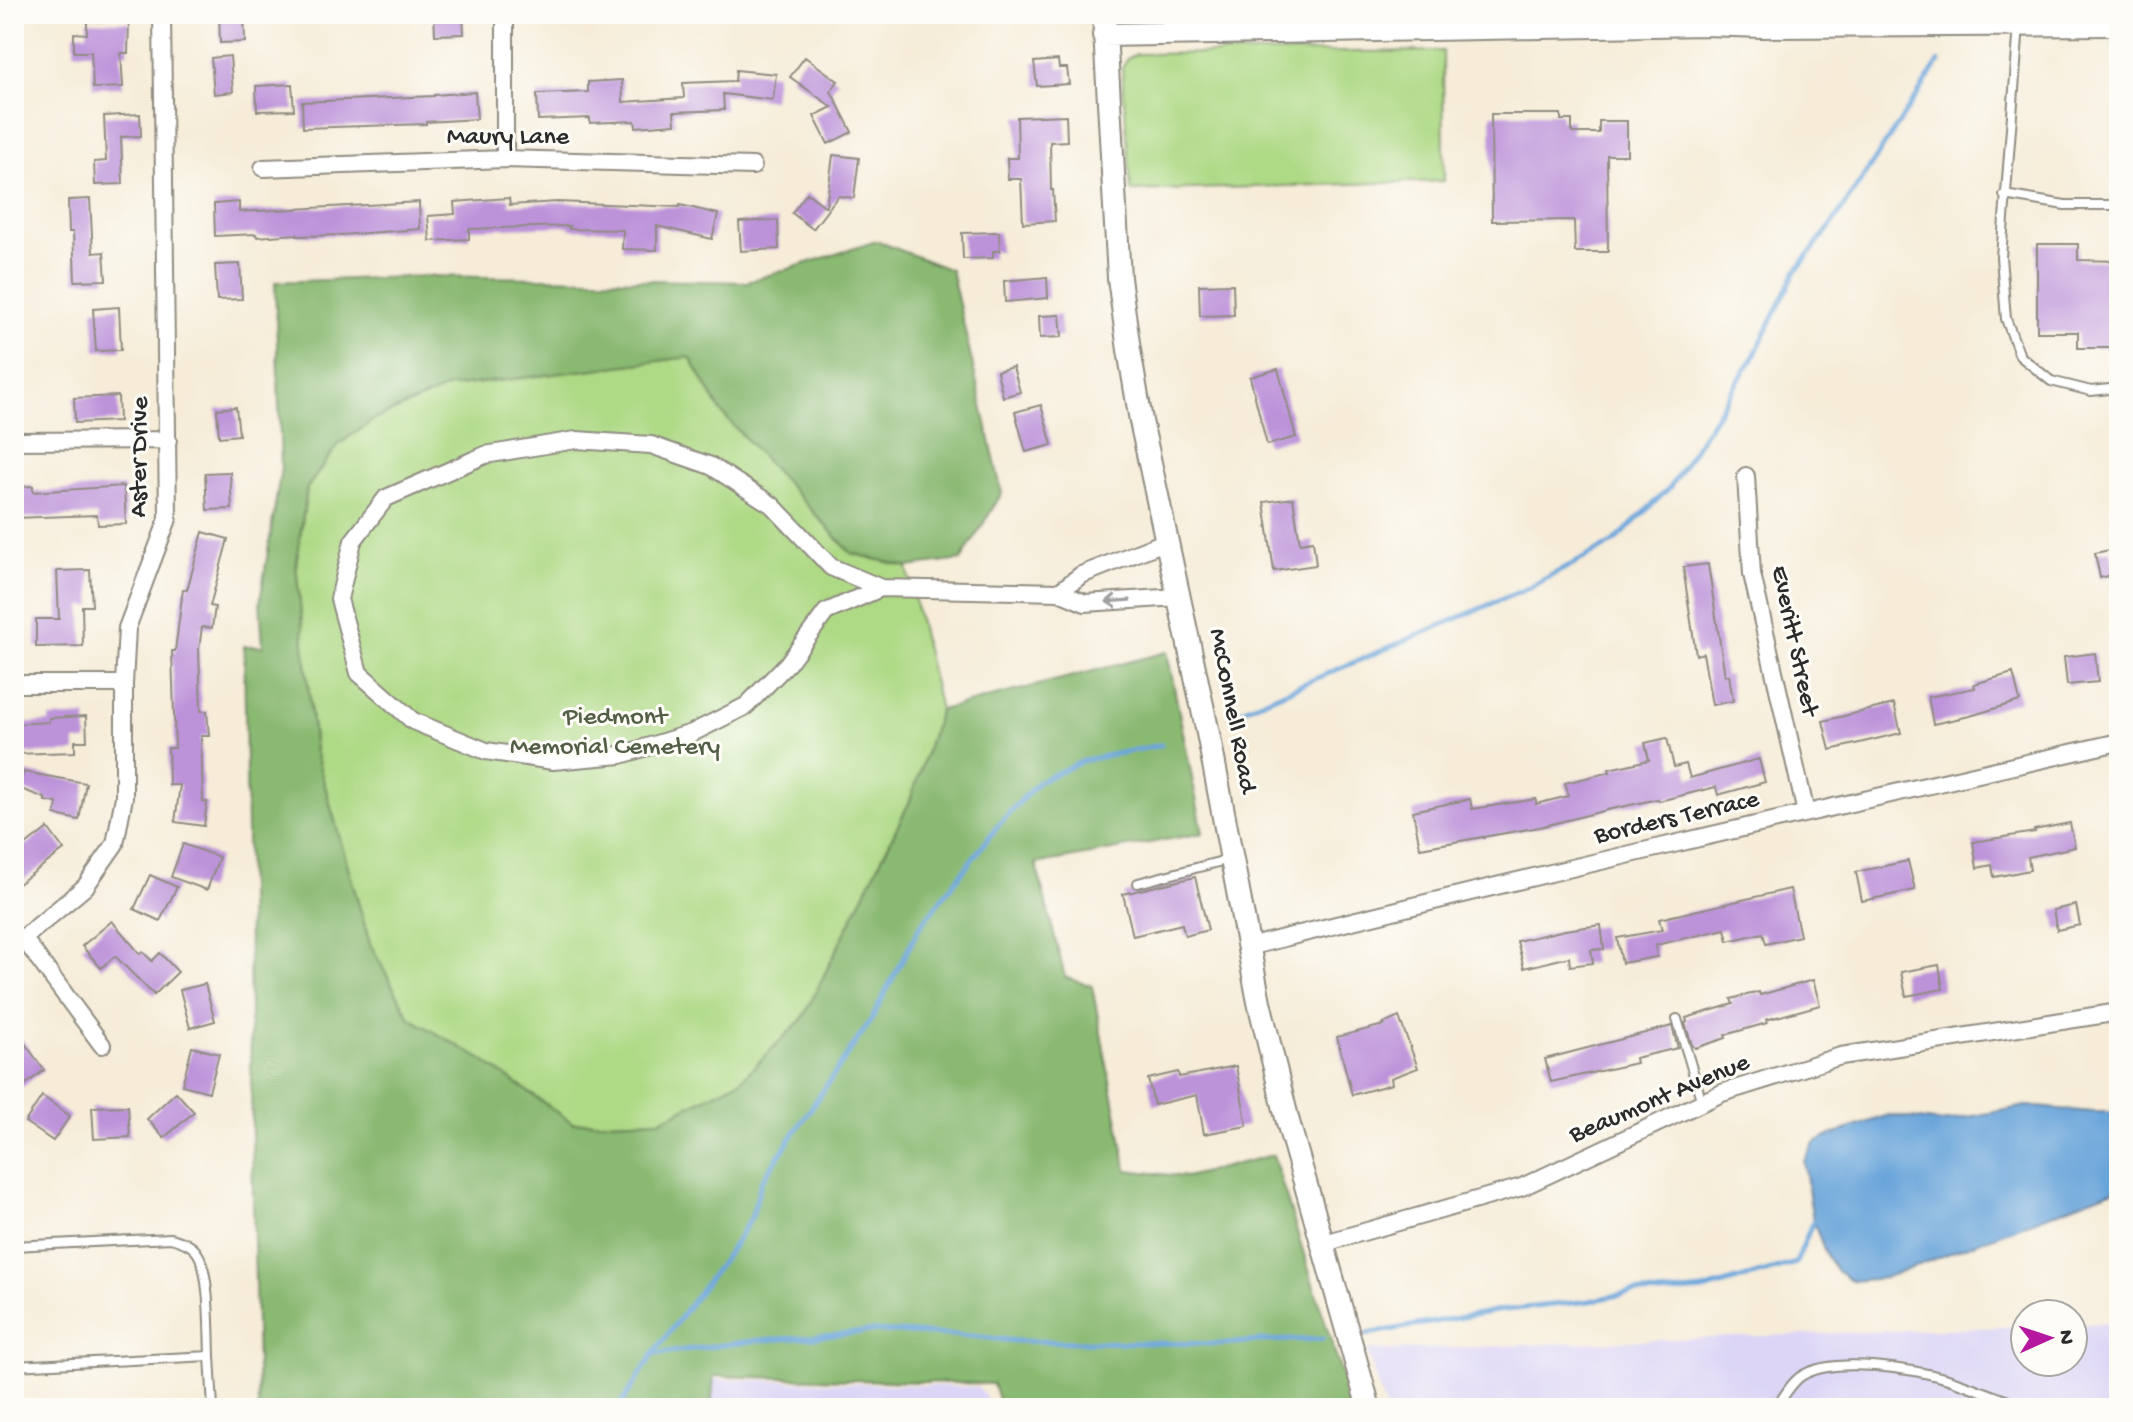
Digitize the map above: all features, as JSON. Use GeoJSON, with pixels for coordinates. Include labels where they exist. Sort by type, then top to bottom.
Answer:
{"type":"FeatureCollection","features":[{"type":"Feature","properties":{"kind":"street","name":"Aster Drive"},"geometry":{"type":"LineString","coordinates":[[19,943],[85,887],[115,844],[124,797],[127,628],[168,519],[162,14]]}},
{"type":"Feature","properties":{"kind":"street"},"geometry":{"type":"LineString","coordinates":[[505,14],[505,159]]}},
{"type":"Feature","properties":{"kind":"street"},"geometry":{"type":"LineString","coordinates":[[1104,25],[1705,19],[1763,26],[2119,24]]}},
{"type":"Feature","properties":{"kind":"street","name":"McConnell Road"},"geometry":{"type":"LineString","coordinates":[[1104,25],[1119,278],[1141,421],[1209,738],[1248,947],[1288,1122],[1369,1408]]}},
{"type":"Feature","properties":{"kind":"street","name":"Maury Lane"},"geometry":{"type":"LineString","coordinates":[[263,168],[505,159],[753,166]]}},
{"type":"Feature","properties":{"kind":"street"},"geometry":{"type":"LineString","coordinates":[[14,441],[168,440]]}},
{"type":"Feature","properties":{"kind":"street"},"geometry":{"type":"LineString","coordinates":[[881,588],[826,612],[788,663],[746,706],[692,733],[621,755],[553,761],[486,751],[413,721],[359,673],[339,599],[353,541],[386,498],[485,455],[576,440],[651,445],[711,466],[772,505],[831,567],[881,588],[1059,592],[1085,603],[1179,597]]}},
{"type":"Feature","properties":{"kind":"street","name":"Everitt Street"},"geometry":{"type":"LineString","coordinates":[[1746,476],[1752,574],[1806,813]]}},
{"type":"Feature","properties":{"kind":"street"},"geometry":{"type":"LineString","coordinates":[[1059,592],[1081,575],[1167,541]]}},
{"type":"Feature","properties":{"kind":"street"},"geometry":{"type":"LineString","coordinates":[[14,684],[124,684]]}},
{"type":"Feature","properties":{"kind":"street","name":"Borders Terrace"},"geometry":{"type":"LineString","coordinates":[[1248,947],[1806,813],[2119,742]]}},
{"type":"Feature","properties":{"kind":"street"},"geometry":{"type":"LineString","coordinates":[[19,943],[102,1045]]}},
{"type":"Feature","properties":{"kind":"street","name":"Beaumont Avenue"},"geometry":{"type":"LineString","coordinates":[[1321,1244],[1522,1187],[1722,1093],[1841,1056],[2119,1012]]}},
{"type":"Feature","properties":{"kind":"lane"},"geometry":{"type":"LineString","coordinates":[[2019,24],[2001,257],[2006,319],[2020,356],[2051,381],[2091,391],[2119,388]]}},
{"type":"Feature","properties":{"kind":"lane"},"geometry":{"type":"LineString","coordinates":[[2004,195],[2065,205],[2119,205]]}},
{"type":"Feature","properties":{"kind":"lane"},"geometry":{"type":"LineString","coordinates":[[1138,883],[1231,859]]}},
{"type":"Feature","properties":{"kind":"lane"},"geometry":{"type":"LineString","coordinates":[[1677,1019],[1702,1103]]}},
{"type":"Feature","properties":{"kind":"lane"},"geometry":{"type":"LineString","coordinates":[[14,1246],[171,1238],[185,1242],[199,1254],[205,1277],[213,1408]]}},
{"type":"Feature","properties":{"kind":"lane"},"geometry":{"type":"LineString","coordinates":[[14,1366],[210,1356]]}},
{"type":"Feature","properties":{"kind":"lane"},"geometry":{"type":"LineString","coordinates":[[1776,1408],[1801,1376],[1825,1367],[1856,1365],[1947,1379],[2030,1408]]}},
{"type":"Feature","properties":{"kind":"shaded area"},"geometry":{"type":"Polygon","coordinates":[[[2119,1323],[2119,1408],[1385,1408],[1367,1351],[2009,1327],[2009,1378],[2089,1378],[2089,1324],[2119,1323]]]}},
{"type":"Feature","properties":{"kind":"shaded area"},"geometry":{"type":"Polygon","coordinates":[[[673,1378],[978,1387],[994,1408],[666,1408],[673,1378]]]}},
{"type":"Feature","properties":{"kind":"green space"},"geometry":{"type":"Polygon","coordinates":[[[1443,51],[1444,181],[1131,191],[1122,68],[1128,58],[1136,54],[1443,51]]]}},
{"type":"Feature","properties":{"kind":"green space"},"geometry":{"type":"Polygon","coordinates":[[[877,241],[951,270],[1002,493],[961,560],[907,567],[851,553],[721,412],[690,357],[449,387],[375,419],[338,445],[307,488],[296,565],[315,751],[370,944],[410,1018],[481,1059],[573,1123],[661,1120],[740,1081],[803,1018],[910,801],[940,710],[1167,652],[1203,833],[1036,864],[1065,977],[1092,986],[1127,1170],[1186,1177],[1273,1155],[1352,1408],[1001,1408],[993,1384],[714,1376],[711,1408],[258,1408],[244,646],[263,646],[260,602],[281,468],[275,282],[429,276],[747,282],[877,241]]]}},
{"type":"Feature","properties":{"kind":"green space","name":"Piedmont Memorial Cemetery"},"geometry":{"type":"Polygon","coordinates":[[[690,357],[721,412],[851,553],[907,567],[940,710],[910,801],[803,1018],[740,1081],[661,1120],[573,1123],[481,1059],[410,1019],[370,944],[315,751],[296,565],[307,488],[338,445],[375,419],[449,387],[690,357]]]}},
{"type":"Feature","properties":{"kind":"water"},"geometry":{"type":"Polygon","coordinates":[[[2027,1106],[2119,1112],[2119,1188],[1885,1278],[1852,1281],[1837,1271],[1827,1257],[1813,1221],[1804,1162],[1814,1143],[1889,1115],[1941,1122],[2027,1106]]]}},
{"type":"Feature","properties":{"kind":"building"},"geometry":{"type":"Polygon","coordinates":[[[219,14],[244,14],[245,42],[220,43],[219,14]]]}},
{"type":"Feature","properties":{"kind":"building"},"geometry":{"type":"Polygon","coordinates":[[[434,14],[463,14],[464,34],[435,35],[434,14]]]}},
{"type":"Feature","properties":{"kind":"building"},"geometry":{"type":"Polygon","coordinates":[[[87,21],[129,22],[128,53],[121,53],[123,87],[93,88],[91,52],[74,52],[74,33],[87,34],[87,21]]]}},
{"type":"Feature","properties":{"kind":"building"},"geometry":{"type":"Polygon","coordinates":[[[230,56],[233,92],[214,94],[211,58],[230,56]]]}},
{"type":"Feature","properties":{"kind":"building"},"geometry":{"type":"Polygon","coordinates":[[[805,57],[838,81],[831,91],[852,132],[828,144],[814,116],[832,107],[790,77],[805,57]]]}},
{"type":"Feature","properties":{"kind":"building"},"geometry":{"type":"Polygon","coordinates":[[[1058,60],[1059,68],[1067,68],[1069,84],[1037,86],[1034,62],[1058,60]]]}},
{"type":"Feature","properties":{"kind":"building"},"geometry":{"type":"Polygon","coordinates":[[[736,70],[776,74],[773,100],[723,94],[724,110],[674,112],[675,124],[636,127],[635,121],[590,123],[590,118],[538,120],[537,94],[588,92],[588,82],[622,80],[623,102],[684,98],[683,83],[735,81],[736,70]]]}},
{"type":"Feature","properties":{"kind":"building"},"geometry":{"type":"Polygon","coordinates":[[[292,84],[294,110],[257,111],[256,86],[292,84]]]}},
{"type":"Feature","properties":{"kind":"building"},"geometry":{"type":"Polygon","coordinates":[[[475,92],[477,119],[303,128],[302,102],[475,92]]]}},
{"type":"Feature","properties":{"kind":"building"},"geometry":{"type":"Polygon","coordinates":[[[140,114],[141,136],[121,137],[123,184],[95,185],[94,162],[106,161],[104,116],[140,114]]]}},
{"type":"Feature","properties":{"kind":"building"},"geometry":{"type":"Polygon","coordinates":[[[1491,114],[1561,114],[1561,120],[1572,120],[1572,133],[1599,133],[1599,121],[1627,121],[1627,155],[1607,155],[1608,252],[1575,252],[1574,220],[1492,221],[1491,114]]]}},
{"type":"Feature","properties":{"kind":"building"},"geometry":{"type":"Polygon","coordinates":[[[1066,115],[1067,141],[1050,142],[1055,221],[1023,223],[1021,179],[1008,179],[1007,158],[1018,158],[1017,117],[1066,115]]]}},
{"type":"Feature","properties":{"kind":"building"},"geometry":{"type":"Polygon","coordinates":[[[833,155],[859,158],[854,198],[838,196],[813,229],[792,213],[807,193],[826,207],[833,155]]]}},
{"type":"Feature","properties":{"kind":"building"},"geometry":{"type":"Polygon","coordinates":[[[509,198],[510,205],[557,202],[680,205],[718,214],[712,239],[657,226],[657,250],[622,249],[623,230],[569,229],[570,226],[469,229],[469,239],[430,241],[428,216],[455,214],[454,202],[509,198]]]}},
{"type":"Feature","properties":{"kind":"building"},"geometry":{"type":"Polygon","coordinates":[[[90,199],[93,253],[104,252],[106,280],[75,281],[68,200],[90,199]]]}},
{"type":"Feature","properties":{"kind":"building"},"geometry":{"type":"Polygon","coordinates":[[[239,202],[239,212],[419,202],[420,229],[341,235],[215,236],[214,204],[239,202]]]}},
{"type":"Feature","properties":{"kind":"building"},"geometry":{"type":"Polygon","coordinates":[[[778,220],[779,249],[741,251],[739,222],[778,220]]]}},
{"type":"Feature","properties":{"kind":"building"},"geometry":{"type":"Polygon","coordinates":[[[999,232],[1000,251],[993,251],[993,258],[963,259],[962,233],[999,232]]]}},
{"type":"Feature","properties":{"kind":"building"},"geometry":{"type":"Polygon","coordinates":[[[2037,244],[2078,244],[2078,260],[2119,261],[2119,348],[2078,348],[2078,332],[2037,332],[2037,244]]]}},
{"type":"Feature","properties":{"kind":"building"},"geometry":{"type":"Polygon","coordinates":[[[240,264],[242,299],[217,300],[215,265],[240,264]]]}},
{"type":"Feature","properties":{"kind":"building"},"geometry":{"type":"Polygon","coordinates":[[[1047,277],[1048,298],[1005,302],[1004,281],[1047,277]]]}},
{"type":"Feature","properties":{"kind":"building"},"geometry":{"type":"Polygon","coordinates":[[[1233,284],[1234,315],[1200,316],[1199,285],[1233,284]]]}},
{"type":"Feature","properties":{"kind":"building"},"geometry":{"type":"Polygon","coordinates":[[[119,307],[121,350],[96,351],[93,309],[119,307]]]}},
{"type":"Feature","properties":{"kind":"building"},"geometry":{"type":"Polygon","coordinates":[[[1060,315],[1062,337],[1040,338],[1039,316],[1060,315]]]}},
{"type":"Feature","properties":{"kind":"building"},"geometry":{"type":"Polygon","coordinates":[[[1013,367],[1020,392],[1003,397],[997,371],[1013,367]]]}},
{"type":"Feature","properties":{"kind":"building"},"geometry":{"type":"Polygon","coordinates":[[[1278,369],[1296,437],[1267,445],[1250,377],[1278,369]]]}},
{"type":"Feature","properties":{"kind":"building"},"geometry":{"type":"Polygon","coordinates":[[[118,396],[119,421],[75,423],[74,398],[118,396]]]}},
{"type":"Feature","properties":{"kind":"building"},"geometry":{"type":"Polygon","coordinates":[[[1041,405],[1052,445],[1026,452],[1015,412],[1041,405]]]}},
{"type":"Feature","properties":{"kind":"building"},"geometry":{"type":"Polygon","coordinates":[[[236,407],[239,435],[219,437],[217,409],[236,407]]]}},
{"type":"Feature","properties":{"kind":"building"},"geometry":{"type":"Polygon","coordinates":[[[230,472],[232,509],[207,510],[205,473],[230,472]]]}},
{"type":"Feature","properties":{"kind":"building"},"geometry":{"type":"Polygon","coordinates":[[[33,486],[33,492],[124,486],[126,524],[98,525],[97,515],[14,518],[14,487],[33,486]]]}},
{"type":"Feature","properties":{"kind":"building"},"geometry":{"type":"Polygon","coordinates":[[[1293,498],[1300,543],[1313,541],[1316,565],[1274,571],[1264,502],[1293,498]]]}},
{"type":"Feature","properties":{"kind":"building"},"geometry":{"type":"Polygon","coordinates":[[[203,532],[228,539],[210,606],[215,607],[212,628],[202,627],[199,649],[201,711],[207,711],[209,736],[201,736],[203,802],[207,802],[204,826],[175,822],[180,785],[169,785],[168,748],[175,748],[172,651],[175,651],[183,589],[187,590],[203,532]]]}},
{"type":"Feature","properties":{"kind":"building"},"geometry":{"type":"Polygon","coordinates":[[[2110,550],[2116,574],[2100,578],[2095,553],[2110,550]]]}},
{"type":"Feature","properties":{"kind":"building"},"geometry":{"type":"Polygon","coordinates":[[[1708,564],[1725,676],[1729,675],[1733,701],[1712,705],[1703,653],[1696,655],[1683,567],[1708,564]]]}},
{"type":"Feature","properties":{"kind":"building"},"geometry":{"type":"Polygon","coordinates":[[[90,570],[92,606],[82,606],[83,646],[36,647],[36,619],[59,619],[57,571],[90,570]]]}},
{"type":"Feature","properties":{"kind":"building"},"geometry":{"type":"Polygon","coordinates":[[[2095,653],[2098,682],[2067,685],[2064,657],[2095,653]]]}},
{"type":"Feature","properties":{"kind":"building"},"geometry":{"type":"Polygon","coordinates":[[[2013,673],[2020,701],[1933,724],[1928,697],[1975,688],[1974,684],[2013,673]]]}},
{"type":"Feature","properties":{"kind":"building"},"geometry":{"type":"Polygon","coordinates":[[[1894,704],[1901,733],[1830,750],[1823,721],[1894,704]]]}},
{"type":"Feature","properties":{"kind":"building"},"geometry":{"type":"Polygon","coordinates":[[[86,716],[87,741],[75,741],[75,752],[14,754],[14,724],[86,716]]]}},
{"type":"Feature","properties":{"kind":"building"},"geometry":{"type":"Polygon","coordinates":[[[1667,738],[1674,767],[1686,764],[1690,778],[1759,759],[1765,782],[1718,795],[1716,787],[1540,827],[1420,848],[1413,811],[1470,799],[1472,809],[1536,799],[1536,804],[1568,796],[1565,783],[1649,760],[1645,743],[1667,738]]]}},
{"type":"Feature","properties":{"kind":"building"},"geometry":{"type":"Polygon","coordinates":[[[24,772],[86,783],[79,820],[55,815],[57,803],[45,801],[45,798],[18,788],[24,772]]]}},
{"type":"Feature","properties":{"kind":"building"},"geometry":{"type":"Polygon","coordinates":[[[2070,823],[2075,847],[2028,857],[2030,870],[1994,877],[1992,865],[1977,868],[1973,842],[2070,823]]]}},
{"type":"Feature","properties":{"kind":"building"},"geometry":{"type":"Polygon","coordinates":[[[48,828],[64,850],[14,887],[14,854],[48,828]]]}},
{"type":"Feature","properties":{"kind":"building"},"geometry":{"type":"Polygon","coordinates":[[[183,844],[219,857],[207,890],[171,877],[183,844]]]}},
{"type":"Feature","properties":{"kind":"building"},"geometry":{"type":"Polygon","coordinates":[[[1908,861],[1915,890],[1862,901],[1856,872],[1908,861]]]}},
{"type":"Feature","properties":{"kind":"building"},"geometry":{"type":"Polygon","coordinates":[[[150,875],[177,887],[160,921],[134,909],[150,875]]]}},
{"type":"Feature","properties":{"kind":"building"},"geometry":{"type":"Polygon","coordinates":[[[1195,877],[1208,930],[1185,936],[1182,924],[1133,936],[1123,894],[1195,877]]]}},
{"type":"Feature","properties":{"kind":"building"},"geometry":{"type":"Polygon","coordinates":[[[1790,889],[1800,936],[1766,944],[1763,933],[1728,941],[1725,929],[1656,945],[1657,957],[1622,963],[1617,938],[1662,930],[1659,919],[1790,889]]]}},
{"type":"Feature","properties":{"kind":"building"},"geometry":{"type":"Polygon","coordinates":[[[2076,905],[2080,925],[2057,930],[2053,910],[2076,905]]]}},
{"type":"Feature","properties":{"kind":"building"},"geometry":{"type":"Polygon","coordinates":[[[112,921],[140,954],[143,952],[152,961],[160,953],[178,972],[154,995],[115,956],[101,968],[82,946],[112,921]]]}},
{"type":"Feature","properties":{"kind":"building"},"geometry":{"type":"Polygon","coordinates":[[[1601,925],[1604,949],[1591,950],[1593,963],[1570,966],[1569,957],[1524,968],[1517,941],[1601,925]]]}},
{"type":"Feature","properties":{"kind":"building"},"geometry":{"type":"Polygon","coordinates":[[[1939,965],[1943,989],[1906,996],[1901,972],[1939,965]]]}},
{"type":"Feature","properties":{"kind":"building"},"geometry":{"type":"Polygon","coordinates":[[[1813,980],[1820,1005],[1766,1020],[1767,1023],[1725,1035],[1726,1038],[1695,1048],[1692,1045],[1686,1018],[1733,1004],[1731,999],[1759,992],[1760,995],[1813,980]]]}},
{"type":"Feature","properties":{"kind":"building"},"geometry":{"type":"Polygon","coordinates":[[[205,984],[215,1021],[190,1028],[180,990],[205,984]]]}},
{"type":"Feature","properties":{"kind":"building"},"geometry":{"type":"Polygon","coordinates":[[[1399,1017],[1418,1068],[1391,1078],[1392,1084],[1352,1095],[1337,1037],[1384,1025],[1399,1017]]]}},
{"type":"Feature","properties":{"kind":"building"},"geometry":{"type":"Polygon","coordinates":[[[1672,1026],[1678,1048],[1635,1058],[1636,1063],[1551,1082],[1545,1059],[1672,1026]]]}},
{"type":"Feature","properties":{"kind":"building"},"geometry":{"type":"Polygon","coordinates":[[[14,1028],[44,1070],[21,1088],[14,1078],[14,1028]]]}},
{"type":"Feature","properties":{"kind":"building"},"geometry":{"type":"Polygon","coordinates":[[[192,1047],[219,1054],[209,1092],[182,1085],[192,1047]]]}},
{"type":"Feature","properties":{"kind":"building"},"geometry":{"type":"Polygon","coordinates":[[[1236,1066],[1247,1126],[1204,1134],[1197,1095],[1154,1105],[1148,1079],[1178,1072],[1179,1077],[1236,1066]]]}},
{"type":"Feature","properties":{"kind":"building"},"geometry":{"type":"Polygon","coordinates":[[[176,1092],[194,1112],[164,1138],[147,1119],[176,1092]]]}},
{"type":"Feature","properties":{"kind":"building"},"geometry":{"type":"Polygon","coordinates":[[[42,1096],[70,1116],[53,1141],[25,1122],[42,1096]]]}},
{"type":"Feature","properties":{"kind":"building"},"geometry":{"type":"Polygon","coordinates":[[[128,1106],[130,1137],[94,1139],[92,1107],[128,1106]]]}},
{"type":"Feature","properties":{"kind":"waterway"},"geometry":{"type":"LineString","coordinates":[[1242,710],[1526,589],[1614,542],[1670,487],[1753,358],[1796,271],[1831,226],[1939,62]]}},
{"type":"Feature","properties":{"kind":"waterway"},"geometry":{"type":"LineString","coordinates":[[616,1408],[752,1216],[761,1182],[871,1020],[919,928],[1000,823],[1038,782],[1085,760],[1161,745]]}},
{"type":"Feature","properties":{"kind":"waterway"},"geometry":{"type":"LineString","coordinates":[[1367,1334],[1496,1311],[1590,1301],[1633,1292],[1661,1294],[1703,1290],[1796,1263],[1813,1221],[1818,1220]]}},
{"type":"Feature","properties":{"kind":"waterway"},"geometry":{"type":"LineString","coordinates":[[654,1354],[761,1340],[874,1331],[1017,1341],[1222,1344],[1323,1339]]}}]}
